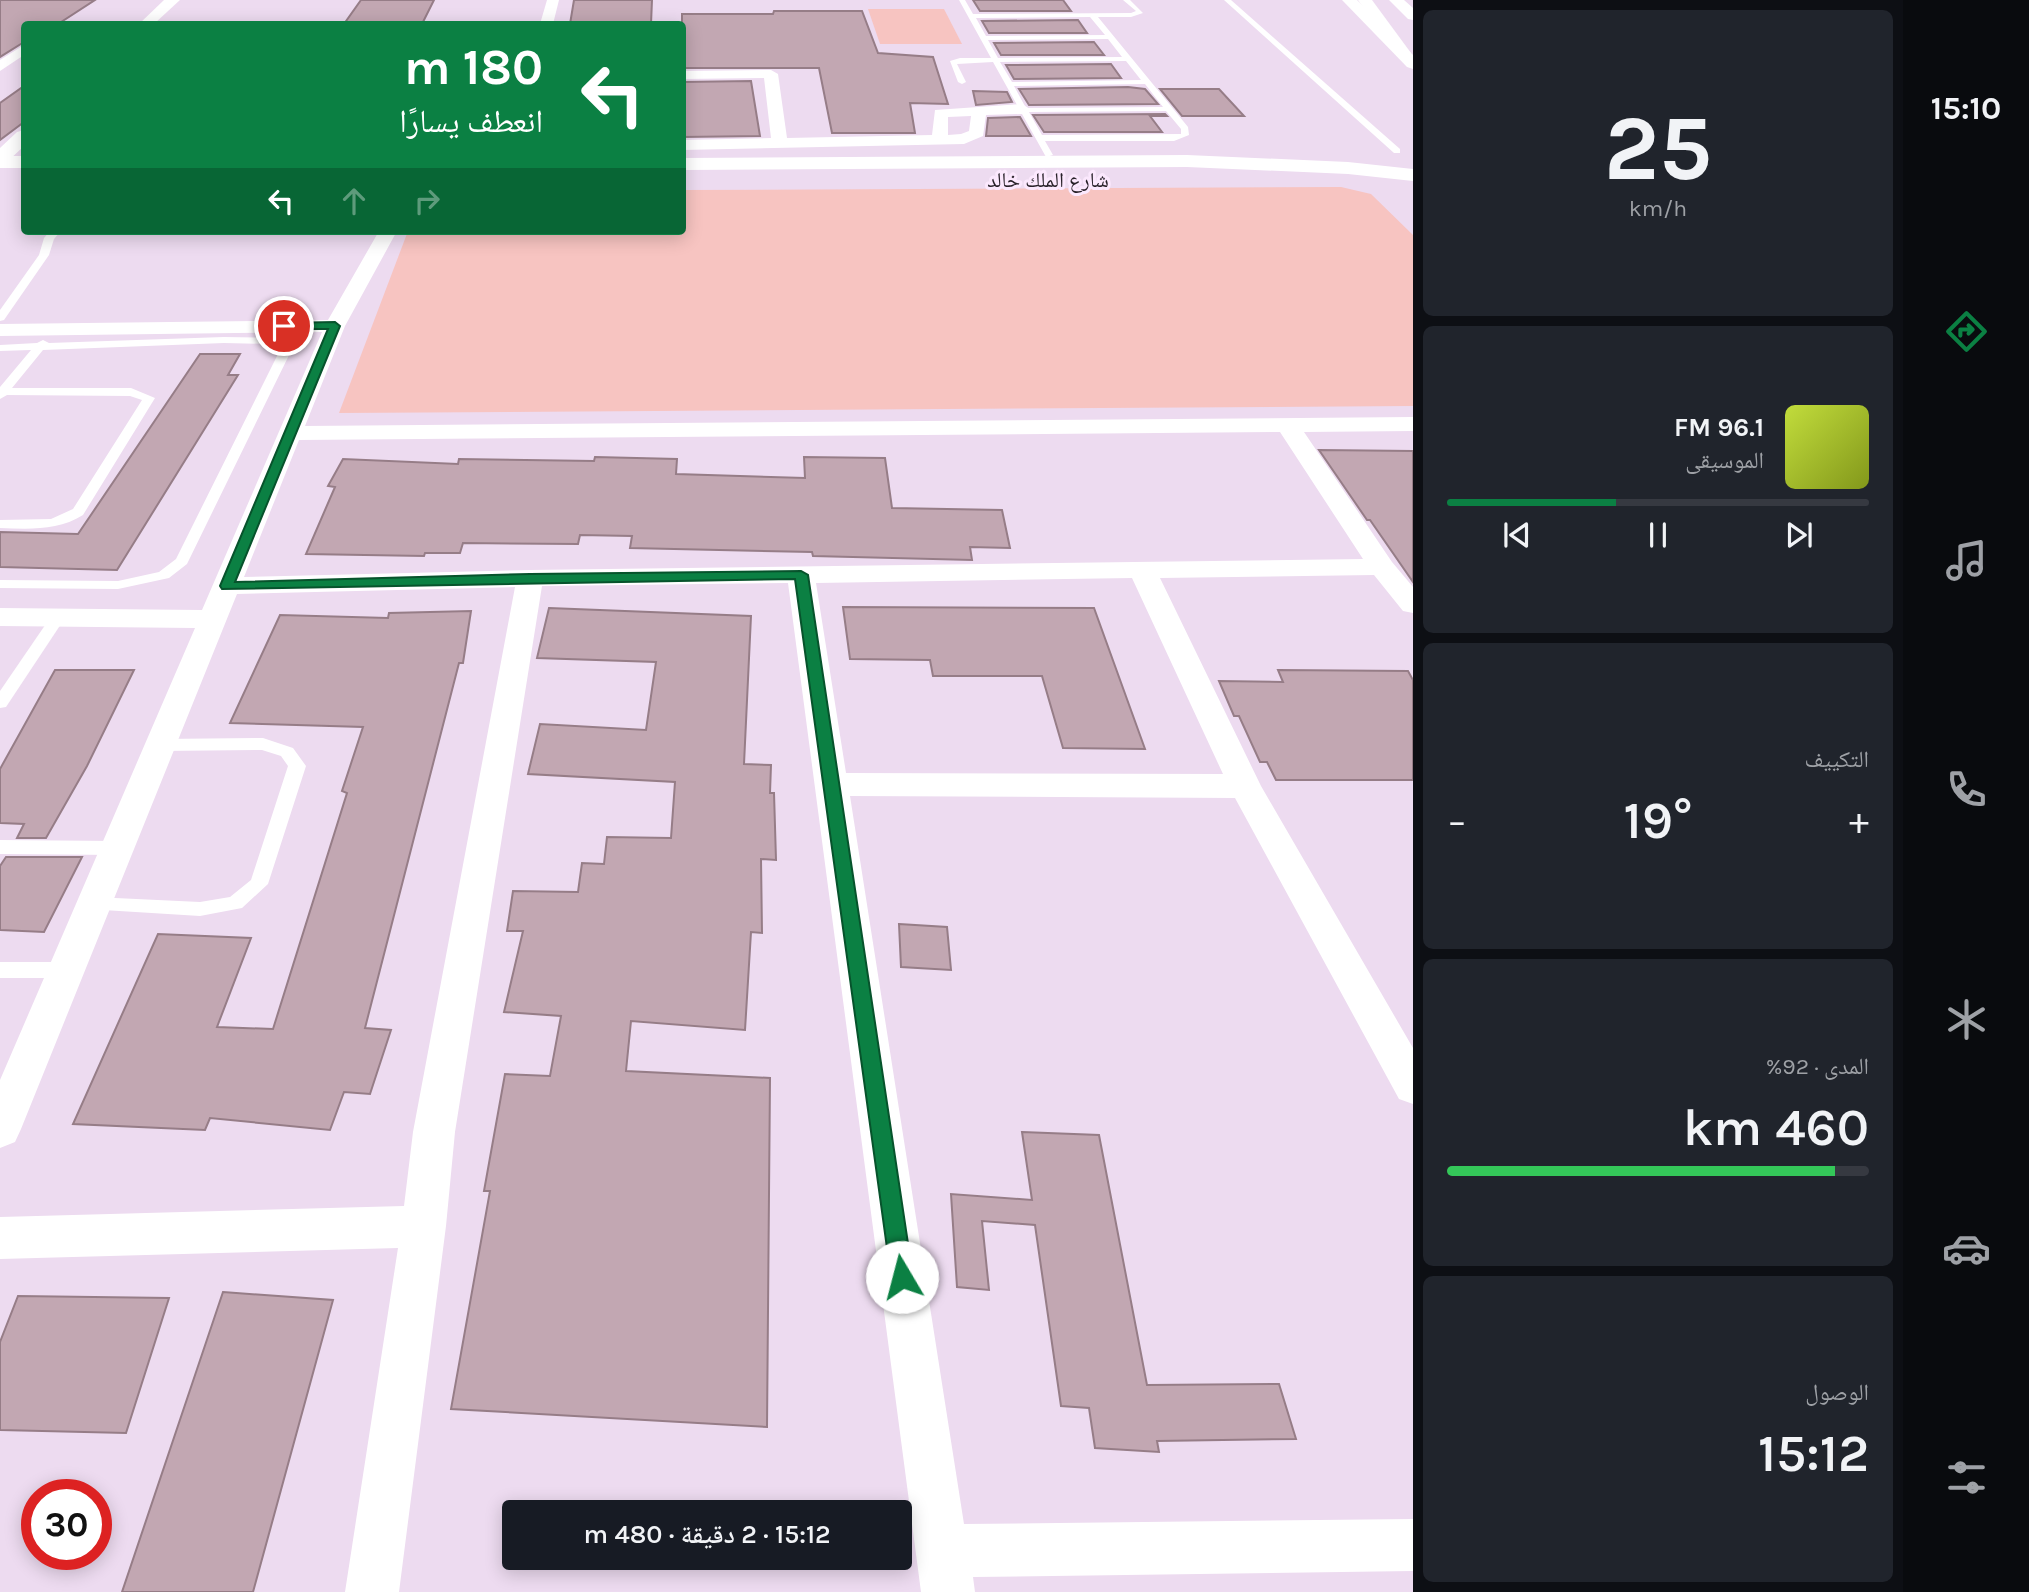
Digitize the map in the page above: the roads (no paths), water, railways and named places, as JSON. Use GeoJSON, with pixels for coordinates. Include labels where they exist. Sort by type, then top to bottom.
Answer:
{"type":"FeatureCollection","features":[{"type":"Feature","properties":{"kind":"main road"},"geometry":{"type":"LineString","coordinates":[[1349,0],[1408,58]]}},
{"type":"Feature","properties":{"kind":"main road"},"geometry":{"type":"LineString","coordinates":[[1365,0],[1408,58]]}},
{"type":"Feature","properties":{"kind":"main road"},"geometry":{"type":"LineString","coordinates":[[1396,0],[1413,16]]}},
{"type":"Feature","properties":{"kind":"main road"},"geometry":{"type":"LineString","coordinates":[[151,21],[179,4]]}},
{"type":"Feature","properties":{"kind":"main road"},"geometry":{"type":"LineString","coordinates":[[170,21],[179,4]]}},
{"type":"Feature","properties":{"kind":"main road"},"geometry":{"type":"LineString","coordinates":[[0,160],[21,139]]}},
{"type":"Feature","properties":{"kind":"main road","name":"شارع الملك خالد"},"geometry":{"type":"LineString","coordinates":[[686,156],[1044,146],[1221,154],[1405,150]]}},
{"type":"Feature","properties":{"kind":"main road"},"geometry":{"type":"LineString","coordinates":[[1221,154],[1334,159],[1352,165],[1360,174],[1351,179],[1338,180]]}},
{"type":"Feature","properties":{"kind":"main road"},"geometry":{"type":"LineString","coordinates":[[0,160],[21,162]]}},
{"type":"Feature","properties":{"kind":"main road"},"geometry":{"type":"LineString","coordinates":[[686,170],[1187,161],[1348,168],[1413,175]]}},
{"type":"Feature","properties":{"kind":"main road"},"geometry":{"type":"LineString","coordinates":[[686,164],[1297,172],[1413,166]]}},
{"type":"Feature","properties":{"kind":"main road"},"geometry":{"type":"LineString","coordinates":[[0,173],[21,173]]}},
{"type":"Feature","properties":{"kind":"main road","name":"شارع الملك خالد"},"geometry":{"type":"LineString","coordinates":[[686,180],[1338,180],[1413,185]]}},
{"type":"Feature","properties":{"kind":"street"},"geometry":{"type":"LineString","coordinates":[[548,21],[553,0]]}},
{"type":"Feature","properties":{"kind":"street"},"geometry":{"type":"LineString","coordinates":[[2,64],[21,51]]}},
{"type":"Feature","properties":{"kind":"street"},"geometry":{"type":"LineString","coordinates":[[686,75],[771,74],[780,144]]}},
{"type":"Feature","properties":{"kind":"street"},"geometry":{"type":"LineString","coordinates":[[940,140],[940,113],[1023,109]]}},
{"type":"Feature","properties":{"kind":"street"},"geometry":{"type":"LineString","coordinates":[[686,145],[973,137],[977,133],[979,111]]}},
{"type":"Feature","properties":{"kind":"street"},"geometry":{"type":"LineString","coordinates":[[0,1129],[335,326],[386,235]]}},
{"type":"Feature","properties":{"kind":"street"},"geometry":{"type":"LineString","coordinates":[[0,330],[335,326]]}},
{"type":"Feature","properties":{"kind":"street"},"geometry":{"type":"LineString","coordinates":[[291,433],[1413,424]]}},
{"type":"Feature","properties":{"kind":"street"},"geometry":{"type":"LineString","coordinates":[[1287,425],[1382,567],[1413,605]]}},
{"type":"Feature","properties":{"kind":"street"},"geometry":{"type":"LineString","coordinates":[[227,586],[530,578],[1382,567]]}},
{"type":"Feature","properties":{"kind":"street"},"geometry":{"type":"LineString","coordinates":[[1142,570],[1245,786],[1413,1086]]}},
{"type":"Feature","properties":{"kind":"street"},"geometry":{"type":"LineString","coordinates":[[801,575],[944,1567]]}},
{"type":"Feature","properties":{"kind":"street"},"geometry":{"type":"LineString","coordinates":[[372,1592],[424,1226],[434,1132],[530,578]]}},
{"type":"Feature","properties":{"kind":"street"},"geometry":{"type":"LineString","coordinates":[[0,617],[213,619]]}},
{"type":"Feature","properties":{"kind":"street"},"geometry":{"type":"LineString","coordinates":[[831,784],[1245,786]]}},
{"type":"Feature","properties":{"kind":"street"},"geometry":{"type":"LineString","coordinates":[[0,1238],[424,1226]]}},
{"type":"Feature","properties":{"kind":"street"},"geometry":{"type":"LineString","coordinates":[[944,1567],[1413,1545]]}},
{"type":"Feature","properties":{"kind":"street"},"geometry":{"type":"LineString","coordinates":[[944,1567],[1413,1551]]}},
{"type":"Feature","properties":{"kind":"lane"},"geometry":{"type":"LineString","coordinates":[[962,0],[1044,146],[1174,138],[1185,135],[1185,129],[1093,16]]}},
{"type":"Feature","properties":{"kind":"lane"},"geometry":{"type":"LineString","coordinates":[[971,16],[1093,16],[1131,15],[1141,12],[1126,0]]}},
{"type":"Feature","properties":{"kind":"lane"},"geometry":{"type":"LineString","coordinates":[[1227,0],[1405,150]]}},
{"type":"Feature","properties":{"kind":"lane"},"geometry":{"type":"LineString","coordinates":[[983,38],[1110,37]]}},
{"type":"Feature","properties":{"kind":"lane"},"geometry":{"type":"LineString","coordinates":[[962,82],[953,63],[955,61],[1128,59]]}},
{"type":"Feature","properties":{"kind":"lane"},"geometry":{"type":"LineString","coordinates":[[1008,84],[1147,82]]}},
{"type":"Feature","properties":{"kind":"lane"},"geometry":{"type":"LineString","coordinates":[[1023,109],[1169,109]]}},
{"type":"Feature","properties":{"kind":"lane"},"geometry":{"type":"LineString","coordinates":[[0,318],[44,255],[52,235]]}},
{"type":"Feature","properties":{"kind":"lane"},"geometry":{"type":"LineString","coordinates":[[1,393],[54,329]]}},
{"type":"Feature","properties":{"kind":"lane"},"geometry":{"type":"LineString","coordinates":[[0,348],[224,340],[276,341],[286,349],[182,561],[163,575],[118,585],[0,584]]}},
{"type":"Feature","properties":{"kind":"lane"},"geometry":{"type":"LineString","coordinates":[[0,524],[54,523],[69,519],[78,512],[149,398],[131,392],[1,393]]}},
{"type":"Feature","properties":{"kind":"lane"},"geometry":{"type":"LineString","coordinates":[[0,703],[57,618]]}},
{"type":"Feature","properties":{"kind":"lane"},"geometry":{"type":"LineString","coordinates":[[94,904],[200,909],[235,903],[259,884],[297,766],[287,752],[263,744],[160,745]]}},
{"type":"Feature","properties":{"kind":"lane"},"geometry":{"type":"LineString","coordinates":[[0,847],[117,848]]}},
{"type":"Feature","properties":{"kind":"lane"},"geometry":{"type":"LineString","coordinates":[[0,970],[67,970]]}}]}
